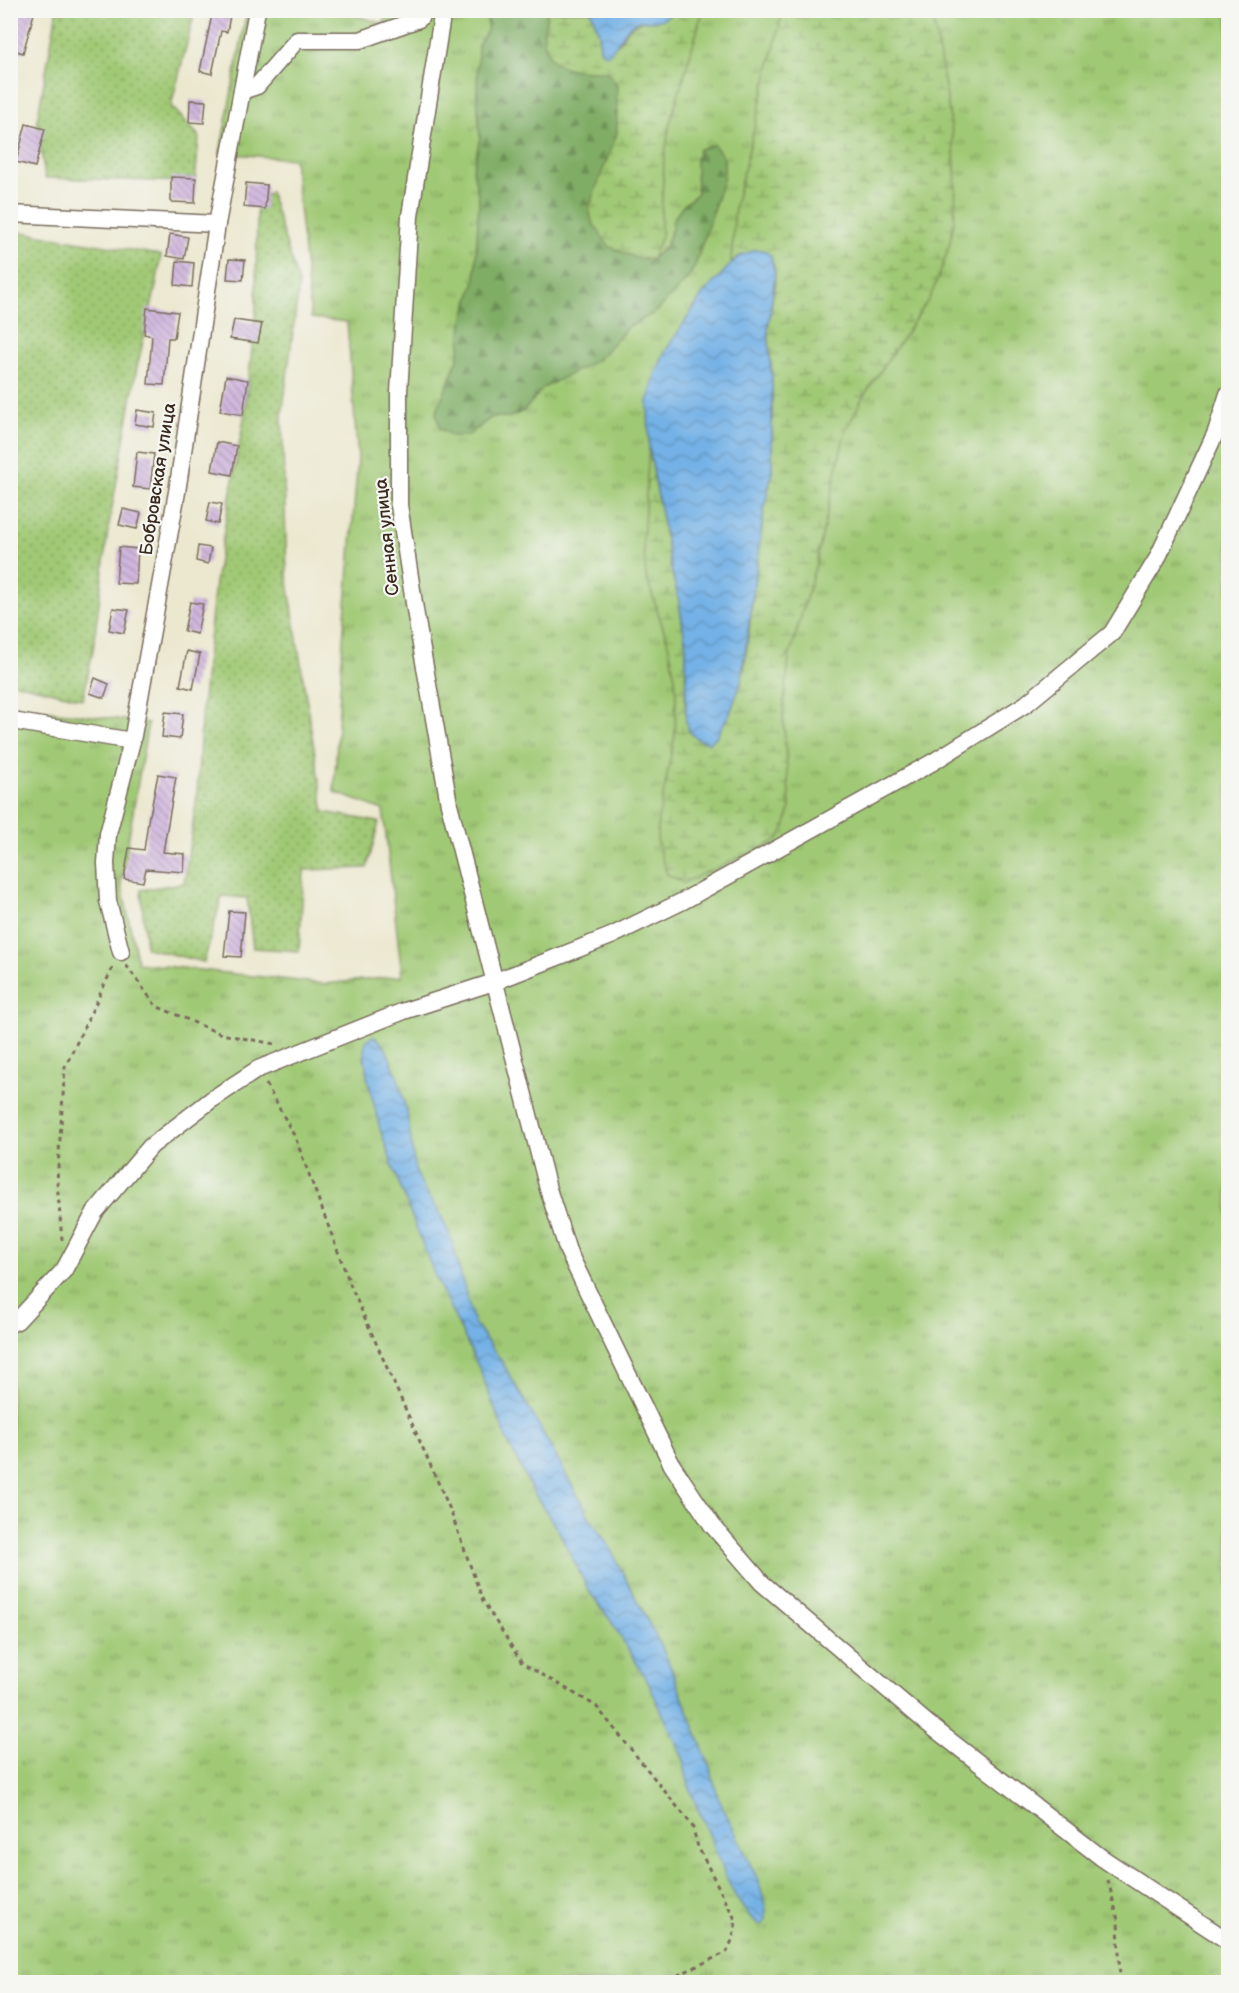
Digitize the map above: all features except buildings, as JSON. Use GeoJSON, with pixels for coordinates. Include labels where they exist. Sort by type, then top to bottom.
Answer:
{"type":"FeatureCollection","features":[{"type":"Feature","properties":{"kind":"street","name":"Бобровская улица"},"geometry":{"type":"LineString","coordinates":[[121,952],[108,901],[106,863],[108,834],[132,741],[177,492],[217,224],[257,10]]}},
{"type":"Feature","properties":{"kind":"street"},"geometry":{"type":"LineString","coordinates":[[242,92],[257,86],[297,40],[360,40],[419,19],[426,10]]}},
{"type":"Feature","properties":{"kind":"street","name":"Сенная улица"},"geometry":{"type":"LineString","coordinates":[[443,10],[410,216],[399,392],[399,505],[449,804],[548,1189],[568,1251],[672,1465],[712,1525],[762,1582],[927,1723],[1102,1858],[1228,1941]]}},
{"type":"Feature","properties":{"kind":"street"},"geometry":{"type":"LineString","coordinates":[[10,214],[217,224]]}},
{"type":"Feature","properties":{"kind":"street"},"geometry":{"type":"LineString","coordinates":[[10,1324],[17,1321],[64,1270],[95,1212],[151,1146],[211,1100],[258,1069],[404,1011],[494,982],[611,936],[683,901],[933,762],[1026,704],[1112,633],[1157,559],[1216,432],[1228,394]]}},
{"type":"Feature","properties":{"kind":"street"},"geometry":{"type":"LineString","coordinates":[[10,719],[132,741]]}},
{"type":"Feature","properties":{"kind":"path"},"geometry":{"type":"LineString","coordinates":[[121,952],[128,968],[156,1006],[221,1034],[306,1050]]}},
{"type":"Feature","properties":{"kind":"path"},"geometry":{"type":"LineString","coordinates":[[64,1270],[57,1181],[65,1066],[121,952]]}},
{"type":"Feature","properties":{"kind":"path"},"geometry":{"type":"LineString","coordinates":[[258,1069],[294,1137],[352,1289],[449,1508],[483,1600],[522,1663],[596,1706],[692,1825],[698,1847],[736,1921],[733,1938],[727,1952],[666,1983]]}},
{"type":"Feature","properties":{"kind":"path"},"geometry":{"type":"LineString","coordinates":[[1102,1858],[1118,1920],[1120,1983]]}},
{"type":"Feature","properties":{"kind":"green space"},"geometry":{"type":"Polygon","coordinates":[[[387,10],[1228,11],[1228,1982],[11,1982],[11,706],[148,723],[121,883],[138,963],[325,984],[402,976],[383,810],[334,792],[343,640],[358,459],[347,322],[311,318],[294,159],[220,153],[247,11],[340,11],[384,24],[387,10]]]}},
{"type":"Feature","properties":{"kind":"green space"},"geometry":{"type":"Polygon","coordinates":[[[57,11],[195,11],[171,106],[199,136],[195,182],[45,178],[37,121],[57,11]]]}},
{"type":"Feature","properties":{"kind":"green space"},"geometry":{"type":"Polygon","coordinates":[[[487,11],[548,11],[544,39],[546,50],[551,58],[567,68],[606,71],[617,84],[617,133],[589,207],[652,259],[665,247],[673,220],[682,206],[697,194],[696,162],[699,149],[714,145],[724,158],[724,177],[695,266],[688,278],[656,312],[628,327],[597,360],[543,388],[524,411],[510,417],[492,417],[467,436],[452,436],[440,428],[436,413],[459,356],[462,324],[475,280],[479,200],[473,169],[480,138],[477,92],[478,45],[487,31],[487,11]]]}},
{"type":"Feature","properties":{"kind":"green space"},"geometry":{"type":"Polygon","coordinates":[[[548,11],[591,11],[599,33],[600,50],[620,43],[628,29],[639,22],[669,16],[671,11],[703,11],[670,123],[664,160],[661,236],[652,259],[636,258],[609,246],[592,222],[589,207],[617,133],[617,84],[606,71],[567,68],[552,58],[544,39],[548,11]]]}},
{"type":"Feature","properties":{"kind":"green space"},"geometry":{"type":"Polygon","coordinates":[[[783,11],[934,11],[953,146],[956,195],[954,220],[944,261],[929,299],[863,397],[845,432],[816,564],[789,658],[783,714],[790,807],[786,825],[778,840],[683,883],[667,874],[657,839],[658,821],[675,734],[676,696],[668,643],[646,576],[643,541],[649,448],[686,646],[685,705],[688,730],[730,713],[744,670],[764,510],[772,473],[772,379],[768,331],[775,285],[774,265],[738,257],[731,263],[735,206],[783,11]]]}},
{"type":"Feature","properties":{"kind":"green space"},"geometry":{"type":"Polygon","coordinates":[[[270,192],[299,285],[282,416],[287,575],[324,812],[379,822],[367,868],[304,870],[299,951],[253,948],[247,898],[222,896],[204,962],[146,948],[141,890],[184,883],[197,796],[201,719],[215,582],[244,418],[256,313],[257,204],[270,192]]]}},
{"type":"Feature","properties":{"kind":"green space"},"geometry":{"type":"Polygon","coordinates":[[[10,230],[161,255],[137,367],[108,530],[93,650],[83,699],[11,682],[10,230]]]}},
{"type":"Feature","properties":{"kind":"water"},"geometry":{"type":"Polygon","coordinates":[[[591,10],[671,11],[668,16],[660,20],[632,24],[607,55],[600,50],[599,33],[591,10]]]}},
{"type":"Feature","properties":{"kind":"water"},"geometry":{"type":"Polygon","coordinates":[[[755,250],[764,250],[771,256],[775,274],[768,331],[772,379],[772,473],[764,510],[741,683],[730,713],[716,737],[709,743],[694,736],[686,722],[686,646],[649,448],[648,402],[655,375],[666,350],[703,294],[738,257],[755,250]]]}},
{"type":"Feature","properties":{"kind":"water"},"geometry":{"type":"Polygon","coordinates":[[[373,1036],[386,1049],[397,1075],[407,1112],[415,1170],[450,1235],[474,1323],[502,1362],[590,1518],[609,1546],[667,1658],[710,1767],[718,1797],[759,1882],[766,1909],[766,1919],[761,1926],[746,1912],[730,1886],[687,1780],[684,1760],[647,1680],[611,1621],[589,1591],[559,1532],[532,1490],[506,1438],[480,1370],[435,1276],[380,1129],[367,1076],[364,1050],[366,1041],[373,1036]]]}}]}
